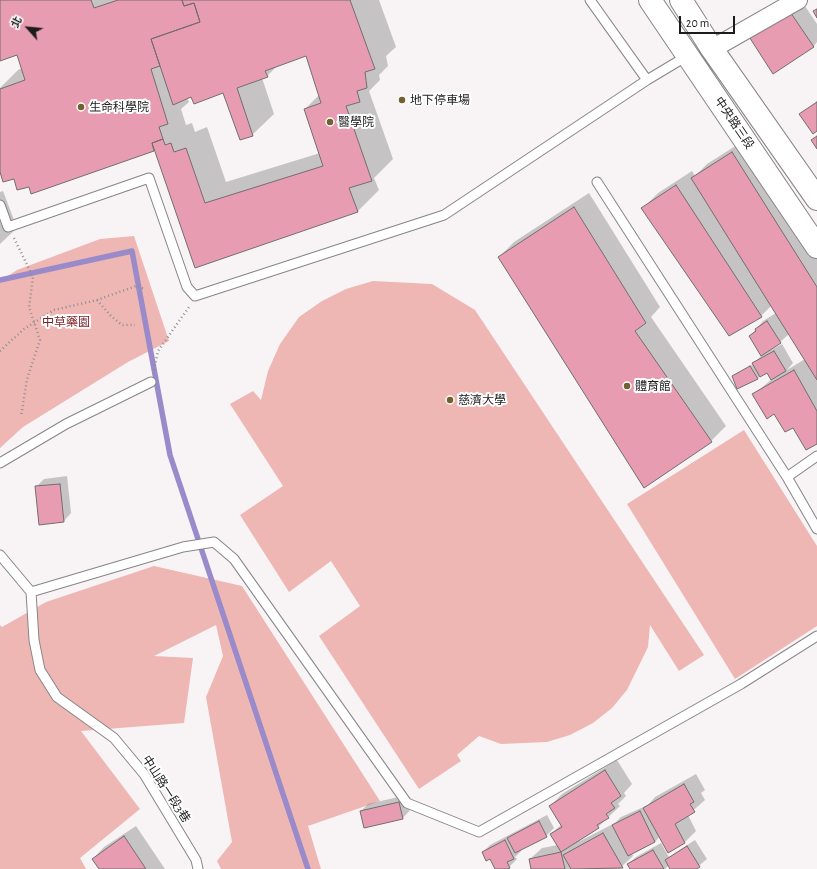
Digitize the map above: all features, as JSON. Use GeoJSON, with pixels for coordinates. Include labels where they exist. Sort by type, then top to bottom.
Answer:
{"type":"FeatureCollection","features":[{"type":"Feature","properties":{"kind":"street","name":"中央路三段"},"geometry":{"type":"LineString","coordinates":[[650,0],[817,247]]}},
{"type":"Feature","properties":{"kind":"street","name":"中央路三段"},"geometry":{"type":"LineString","coordinates":[[681,0],[712,49],[817,199]]}},
{"type":"Feature","properties":{"kind":"street"},"geometry":{"type":"LineString","coordinates":[[712,49],[798,0]]}},
{"type":"Feature","properties":{"kind":"lane"},"geometry":{"type":"LineString","coordinates":[[590,0],[647,80]]}},
{"type":"Feature","properties":{"kind":"lane"},"geometry":{"type":"LineString","coordinates":[[0,205],[8,227],[149,178],[187,287],[195,296],[444,215],[647,80],[687,56]]}},
{"type":"Feature","properties":{"kind":"lane"},"geometry":{"type":"LineString","coordinates":[[597,182],[787,477],[817,529]]}},
{"type":"Feature","properties":{"kind":"lane"},"geometry":{"type":"LineString","coordinates":[[0,463],[66,424],[151,382]]}},
{"type":"Feature","properties":{"kind":"lane"},"geometry":{"type":"LineString","coordinates":[[787,477],[817,456]]}},
{"type":"Feature","properties":{"kind":"lane"},"geometry":{"type":"LineString","coordinates":[[0,555],[32,592],[183,547],[214,542],[234,559],[407,803],[479,832],[741,684],[817,636]]}},
{"type":"Feature","properties":{"kind":"lane","name":"中山路一段3巷"},"geometry":{"type":"LineString","coordinates":[[32,592],[34,640],[40,670],[57,697],[114,738],[144,774],[196,860],[198,869]]}},
{"type":"Feature","properties":{"kind":"path"},"geometry":{"type":"LineString","coordinates":[[8,227],[33,277],[29,307],[40,340],[27,379],[21,417]]}},
{"type":"Feature","properties":{"kind":"path"},"geometry":{"type":"LineString","coordinates":[[0,351],[24,329],[54,310],[97,300],[136,286],[145,289]]}},
{"type":"Feature","properties":{"kind":"path"},"geometry":{"type":"LineString","coordinates":[[151,382],[158,351],[195,296]]}},
{"type":"Feature","properties":{"kind":"path"},"geometry":{"type":"LineString","coordinates":[[97,300],[111,316],[122,325],[135,325]]}},
{"type":"Feature","properties":{"kind":"green space","name":"中草藥園"},"geometry":{"type":"Polygon","coordinates":[[[134,236],[169,341],[128,362],[23,427],[0,448],[0,281],[17,270],[100,239],[134,236]]]}},
{"type":"Feature","properties":{"kind":"green space"},"geometry":{"type":"Polygon","coordinates":[[[373,281],[432,284],[475,310],[704,655],[679,671],[650,625],[648,647],[627,690],[612,708],[593,723],[570,735],[547,742],[501,744],[479,736],[457,755],[461,761],[419,789],[319,636],[360,606],[331,561],[289,592],[240,515],[283,486],[230,404],[253,391],[261,400],[268,371],[280,344],[299,317],[322,301],[346,289],[373,281]]]}},
{"type":"Feature","properties":{"kind":"green space"},"geometry":{"type":"Polygon","coordinates":[[[744,430],[817,546],[817,626],[735,679],[627,504],[744,430]]]}},
{"type":"Feature","properties":{"kind":"green space"},"geometry":{"type":"Polygon","coordinates":[[[154,566],[242,586],[380,801],[308,826],[321,869],[221,869],[217,861],[232,842],[206,697],[223,656],[216,625],[154,656],[193,658],[184,723],[81,731],[140,809],[80,858],[86,869],[0,869],[0,625],[2,627],[46,602],[154,566]]]}},
{"type":"Feature","properties":{"kind":"building","name":"生命科學院"},"geometry":{"type":"Polygon","coordinates":[[[0,0],[91,0],[94,8],[118,0],[182,0],[184,6],[194,3],[200,22],[151,39],[160,66],[151,69],[168,124],[159,127],[163,139],[152,143],[154,151],[31,194],[29,187],[17,190],[14,179],[3,182],[0,172],[0,89],[25,80],[17,55],[0,61],[0,0]]]}},
{"type":"Feature","properties":{"kind":"building","name":"醫學院"},"geometry":{"type":"Polygon","coordinates":[[[182,0],[350,0],[375,69],[365,72],[367,88],[357,91],[360,102],[346,106],[372,181],[349,188],[358,212],[195,268],[152,143],[163,139],[165,145],[171,143],[174,152],[186,148],[205,203],[323,166],[304,109],[321,103],[306,56],[265,71],[268,77],[237,88],[253,136],[240,140],[223,93],[194,104],[191,97],[173,105],[151,39],[200,22],[194,3],[184,6],[182,0]]]}},
{"type":"Feature","properties":{"kind":"building"},"geometry":{"type":"Polygon","coordinates":[[[786,6],[814,47],[773,74],[746,32],[786,6]]]}},
{"type":"Feature","properties":{"kind":"building"},"geometry":{"type":"Polygon","coordinates":[[[817,9],[817,18],[813,11],[817,9]]]}},
{"type":"Feature","properties":{"kind":"building"},"geometry":{"type":"Polygon","coordinates":[[[817,102],[817,131],[813,134],[799,114],[817,102]]]}},
{"type":"Feature","properties":{"kind":"building"},"geometry":{"type":"Polygon","coordinates":[[[817,136],[817,149],[811,140],[817,136]]]}},
{"type":"Feature","properties":{"kind":"building"},"geometry":{"type":"Polygon","coordinates":[[[732,152],[817,287],[817,380],[691,178],[732,152]]]}},
{"type":"Feature","properties":{"kind":"building"},"geometry":{"type":"Polygon","coordinates":[[[676,185],[762,317],[729,336],[641,208],[676,185]]]}},
{"type":"Feature","properties":{"kind":"building","name":"體育館"},"geometry":{"type":"Polygon","coordinates":[[[574,207],[646,323],[635,331],[712,442],[644,488],[498,257],[574,207]]]}},
{"type":"Feature","properties":{"kind":"building"},"geometry":{"type":"Polygon","coordinates":[[[767,321],[781,343],[761,356],[749,336],[756,331],[755,329],[767,321]]]}},
{"type":"Feature","properties":{"kind":"building"},"geometry":{"type":"Polygon","coordinates":[[[774,351],[786,371],[771,380],[767,373],[760,377],[752,363],[774,351]]]}},
{"type":"Feature","properties":{"kind":"building"},"geometry":{"type":"Polygon","coordinates":[[[750,366],[758,379],[737,389],[732,376],[750,366]]]}},
{"type":"Feature","properties":{"kind":"building"},"geometry":{"type":"Polygon","coordinates":[[[794,370],[817,411],[817,444],[806,450],[793,428],[785,432],[774,414],[767,419],[752,394],[794,370]]]}},
{"type":"Feature","properties":{"kind":"building"},"geometry":{"type":"Polygon","coordinates":[[[60,484],[64,522],[39,525],[35,486],[60,484]]]}},
{"type":"Feature","properties":{"kind":"building"},"geometry":{"type":"Polygon","coordinates":[[[605,770],[621,796],[611,803],[615,808],[606,814],[609,818],[597,825],[599,828],[561,852],[550,834],[562,827],[549,806],[605,770]]]}},
{"type":"Feature","properties":{"kind":"building"},"geometry":{"type":"Polygon","coordinates":[[[684,784],[694,802],[690,804],[695,812],[675,824],[685,843],[668,853],[643,808],[684,784]]]}},
{"type":"Feature","properties":{"kind":"building"},"geometry":{"type":"Polygon","coordinates":[[[399,802],[403,819],[364,828],[360,811],[399,802]]]}},
{"type":"Feature","properties":{"kind":"building"},"geometry":{"type":"Polygon","coordinates":[[[640,811],[655,842],[628,856],[612,825],[640,811]]]}},
{"type":"Feature","properties":{"kind":"building"},"geometry":{"type":"Polygon","coordinates":[[[539,821],[547,837],[515,853],[507,838],[539,821]]]}},
{"type":"Feature","properties":{"kind":"building"},"geometry":{"type":"Polygon","coordinates":[[[603,833],[623,868],[571,869],[563,855],[603,833]]]}},
{"type":"Feature","properties":{"kind":"building"},"geometry":{"type":"Polygon","coordinates":[[[124,836],[146,869],[99,869],[92,859],[124,836]]]}},
{"type":"Feature","properties":{"kind":"building"},"geometry":{"type":"Polygon","coordinates":[[[505,840],[514,859],[507,862],[510,868],[495,869],[490,859],[486,861],[482,852],[505,840]]]}},
{"type":"Feature","properties":{"kind":"building"},"geometry":{"type":"Polygon","coordinates":[[[687,846],[700,867],[697,869],[670,869],[665,860],[687,846]]]}},
{"type":"Feature","properties":{"kind":"building"},"geometry":{"type":"Polygon","coordinates":[[[653,850],[664,869],[630,869],[627,864],[653,850]]]}},
{"type":"Feature","properties":{"kind":"building"},"geometry":{"type":"Polygon","coordinates":[[[561,852],[565,869],[531,869],[529,859],[561,852]]]}},
{"type":"Feature","properties":{"kind":"waterway"},"geometry":{"type":"LineString","coordinates":[[0,280],[132,251],[170,455],[308,869]]}},
{"type":"Feature","properties":{"kind":"place","name":"地下停車場"},"geometry":{"type":"Point","coordinates":[402,100]}},
{"type":"Feature","properties":{"kind":"place","name":"生命科學院"},"geometry":{"type":"Point","coordinates":[81,107]}},
{"type":"Feature","properties":{"kind":"place","name":"醫學院"},"geometry":{"type":"Point","coordinates":[330,122]}},
{"type":"Feature","properties":{"kind":"place","name":"體育館"},"geometry":{"type":"Point","coordinates":[627,386]}},
{"type":"Feature","properties":{"kind":"place","name":"慈濟大學"},"geometry":{"type":"Point","coordinates":[450,400]}}]}
